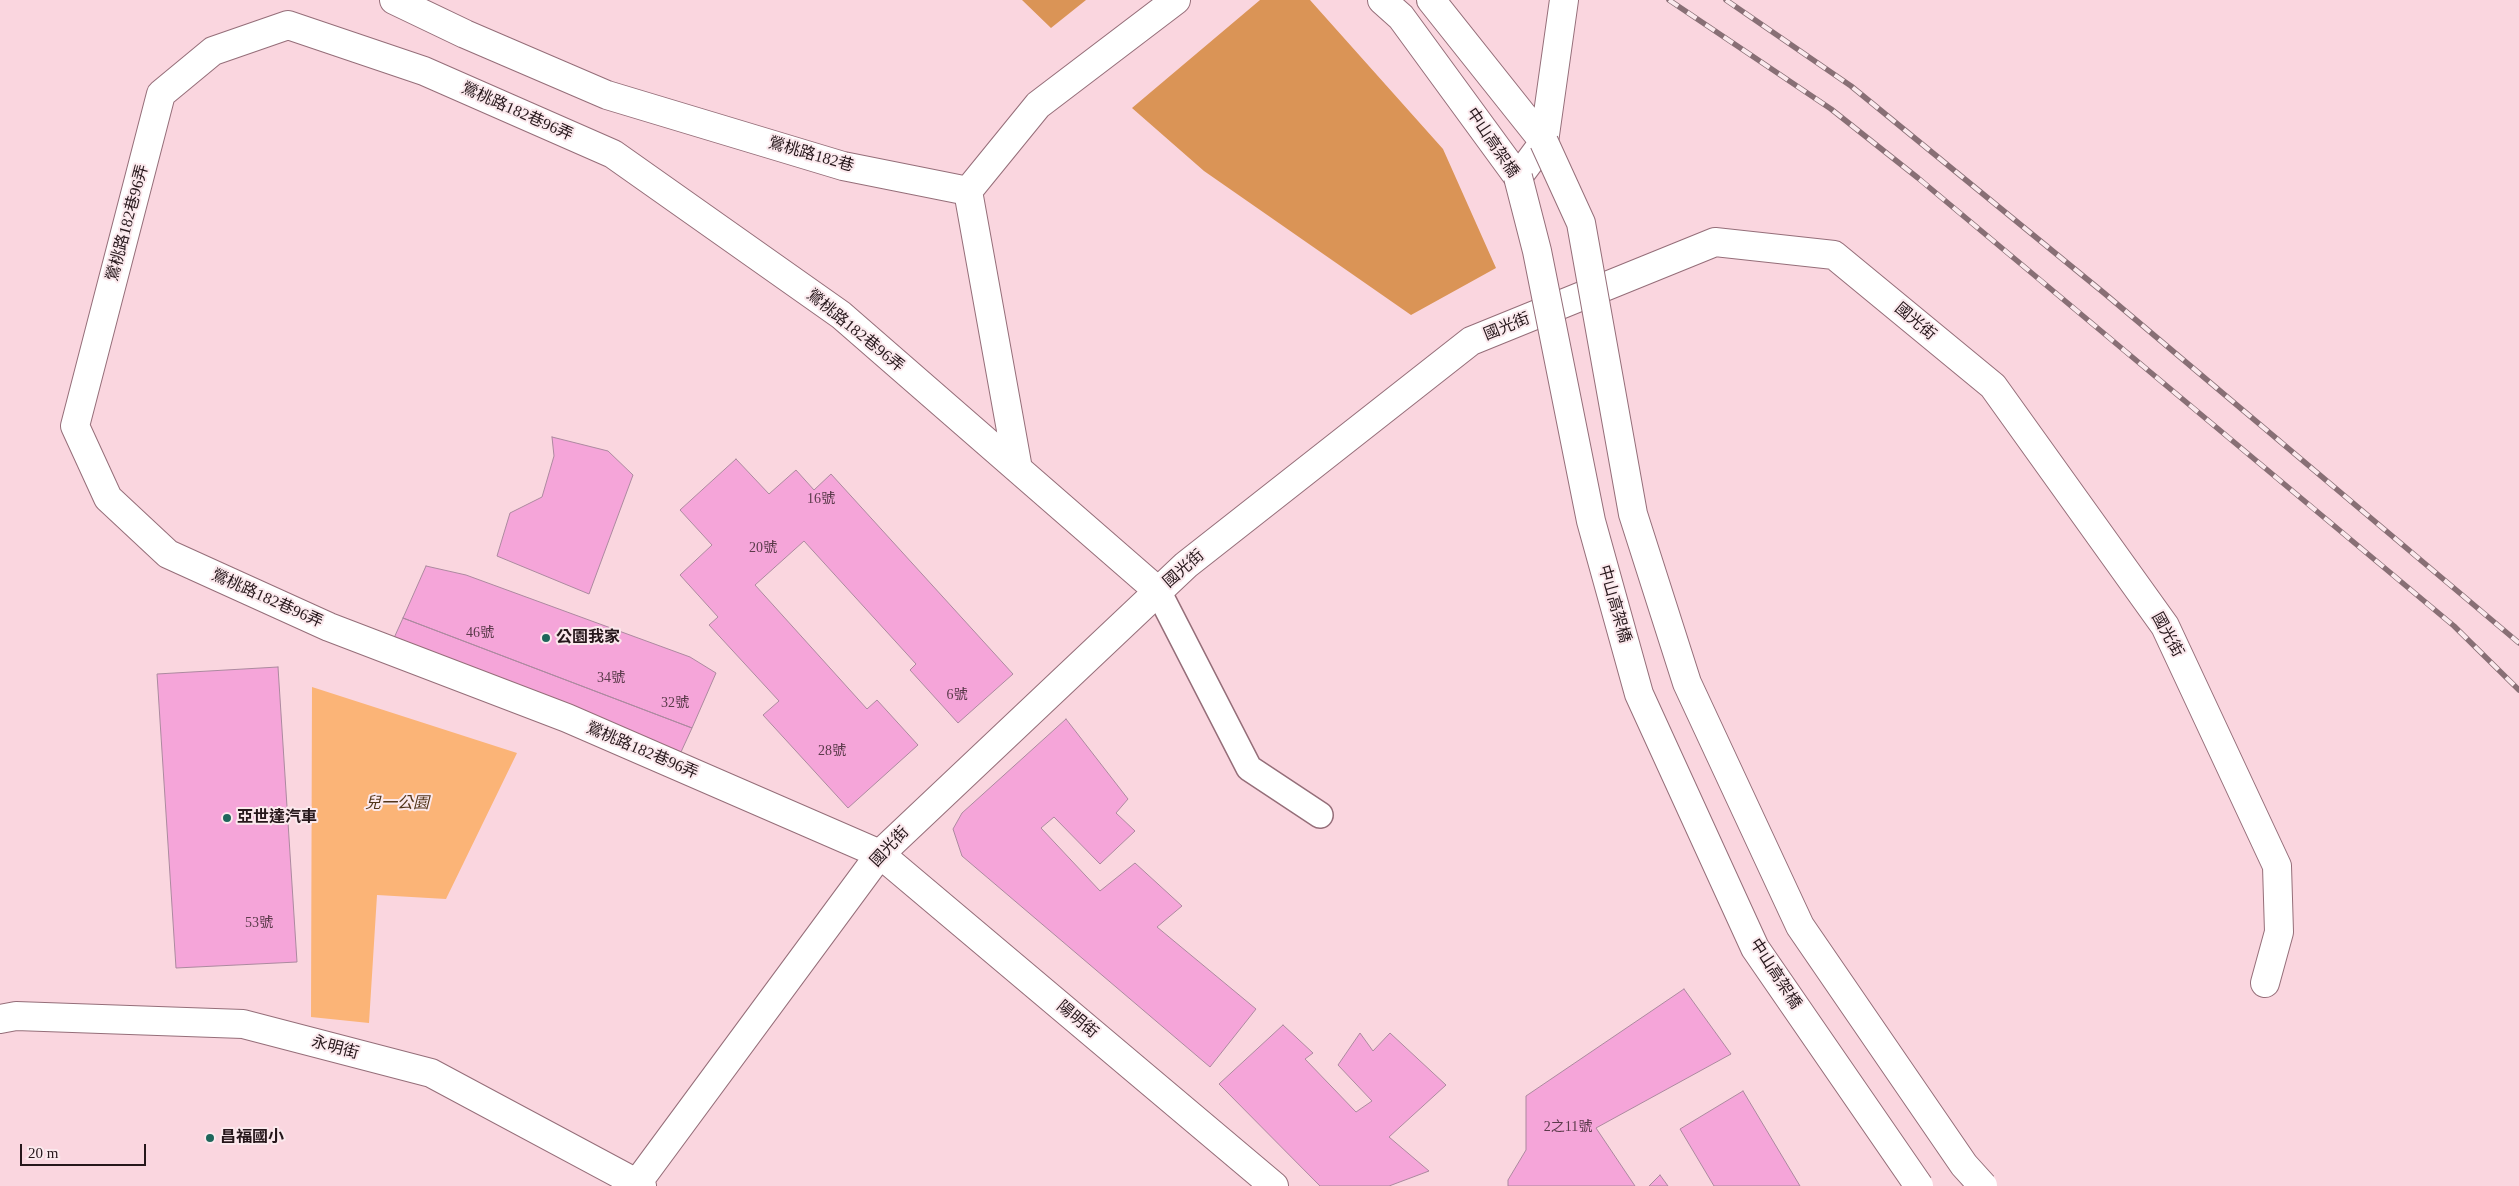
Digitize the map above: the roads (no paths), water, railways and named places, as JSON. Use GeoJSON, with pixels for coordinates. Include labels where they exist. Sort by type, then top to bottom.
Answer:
{"type":"FeatureCollection","features":[{"type":"Feature","properties":{"kind":"street","name":"鶯桃路182巷"},"geometry":{"type":"LineString","coordinates":[[394,0],[465,34],[607,94],[843,166],[968,191]]}},
{"type":"Feature","properties":{"kind":"street"},"geometry":{"type":"LineString","coordinates":[[1018,469],[968,191],[1038,105],[1176,0]]}},
{"type":"Feature","properties":{"kind":"street","name":"中山高架橋"},"geometry":{"type":"LineString","coordinates":[[1382,0],[1401,16],[1518,177],[1537,251],[1591,521],[1640,694],[1755,948],[1919,1186]]}},
{"type":"Feature","properties":{"kind":"street"},"geometry":{"type":"LineString","coordinates":[[1431,0],[1544,142],[1581,223],[1633,514],[1687,683],[1800,926],[1964,1165],[1983,1186]]}},
{"type":"Feature","properties":{"kind":"street"},"geometry":{"type":"LineString","coordinates":[[1518,177],[1544,142],[1564,0]]}},
{"type":"Feature","properties":{"kind":"street","name":"鶯桃路182巷96弄"},"geometry":{"type":"LineString","coordinates":[[880,854],[567,718],[329,627],[168,554],[108,498],[75,426],[161,94],[213,51],[288,25],[424,71],[613,154],[841,315],[1158,592]]}},
{"type":"Feature","properties":{"kind":"street","name":"國光街"},"geometry":{"type":"LineString","coordinates":[[640,1184],[880,854],[1186,565],[1471,341],[1714,242],[1834,255],[1993,386],[2165,626],[2276,866],[2279,932],[2265,983]]}},
{"type":"Feature","properties":{"kind":"street","name":"陽明街"},"geometry":{"type":"LineString","coordinates":[[880,854],[1274,1186]]}},
{"type":"Feature","properties":{"kind":"street","name":"永明街"},"geometry":{"type":"LineString","coordinates":[[0,1019],[16,1016],[244,1024],[431,1073],[640,1184]]}},
{"type":"Feature","properties":{"kind":"lane"},"geometry":{"type":"LineString","coordinates":[[1158,592],[1249,768],[1320,815]]}},
{"type":"Feature","properties":{"kind":"railway"},"geometry":{"type":"LineString","coordinates":[[1669,0],[1831,109],[1918,178],[2454,626],[2519,690]]}},
{"type":"Feature","properties":{"kind":"railway"},"geometry":{"type":"LineString","coordinates":[[1726,0],[1851,86],[2104,293],[2519,643]]}},
{"type":"Feature","properties":{"kind":"place","name":"公園我家"},"geometry":{"type":"Point","coordinates":[546,638]}},
{"type":"Feature","properties":{"kind":"place","name":"亞世達汽車"},"geometry":{"type":"Point","coordinates":[227,818]}},
{"type":"Feature","properties":{"kind":"place","name":"昌福國小"},"geometry":{"type":"Point","coordinates":[210,1138]}},
{"type":"Feature","properties":{"kind":"park label","name":"兒一公園"},"geometry":{"type":"Point","coordinates":[397,804]}}]}
